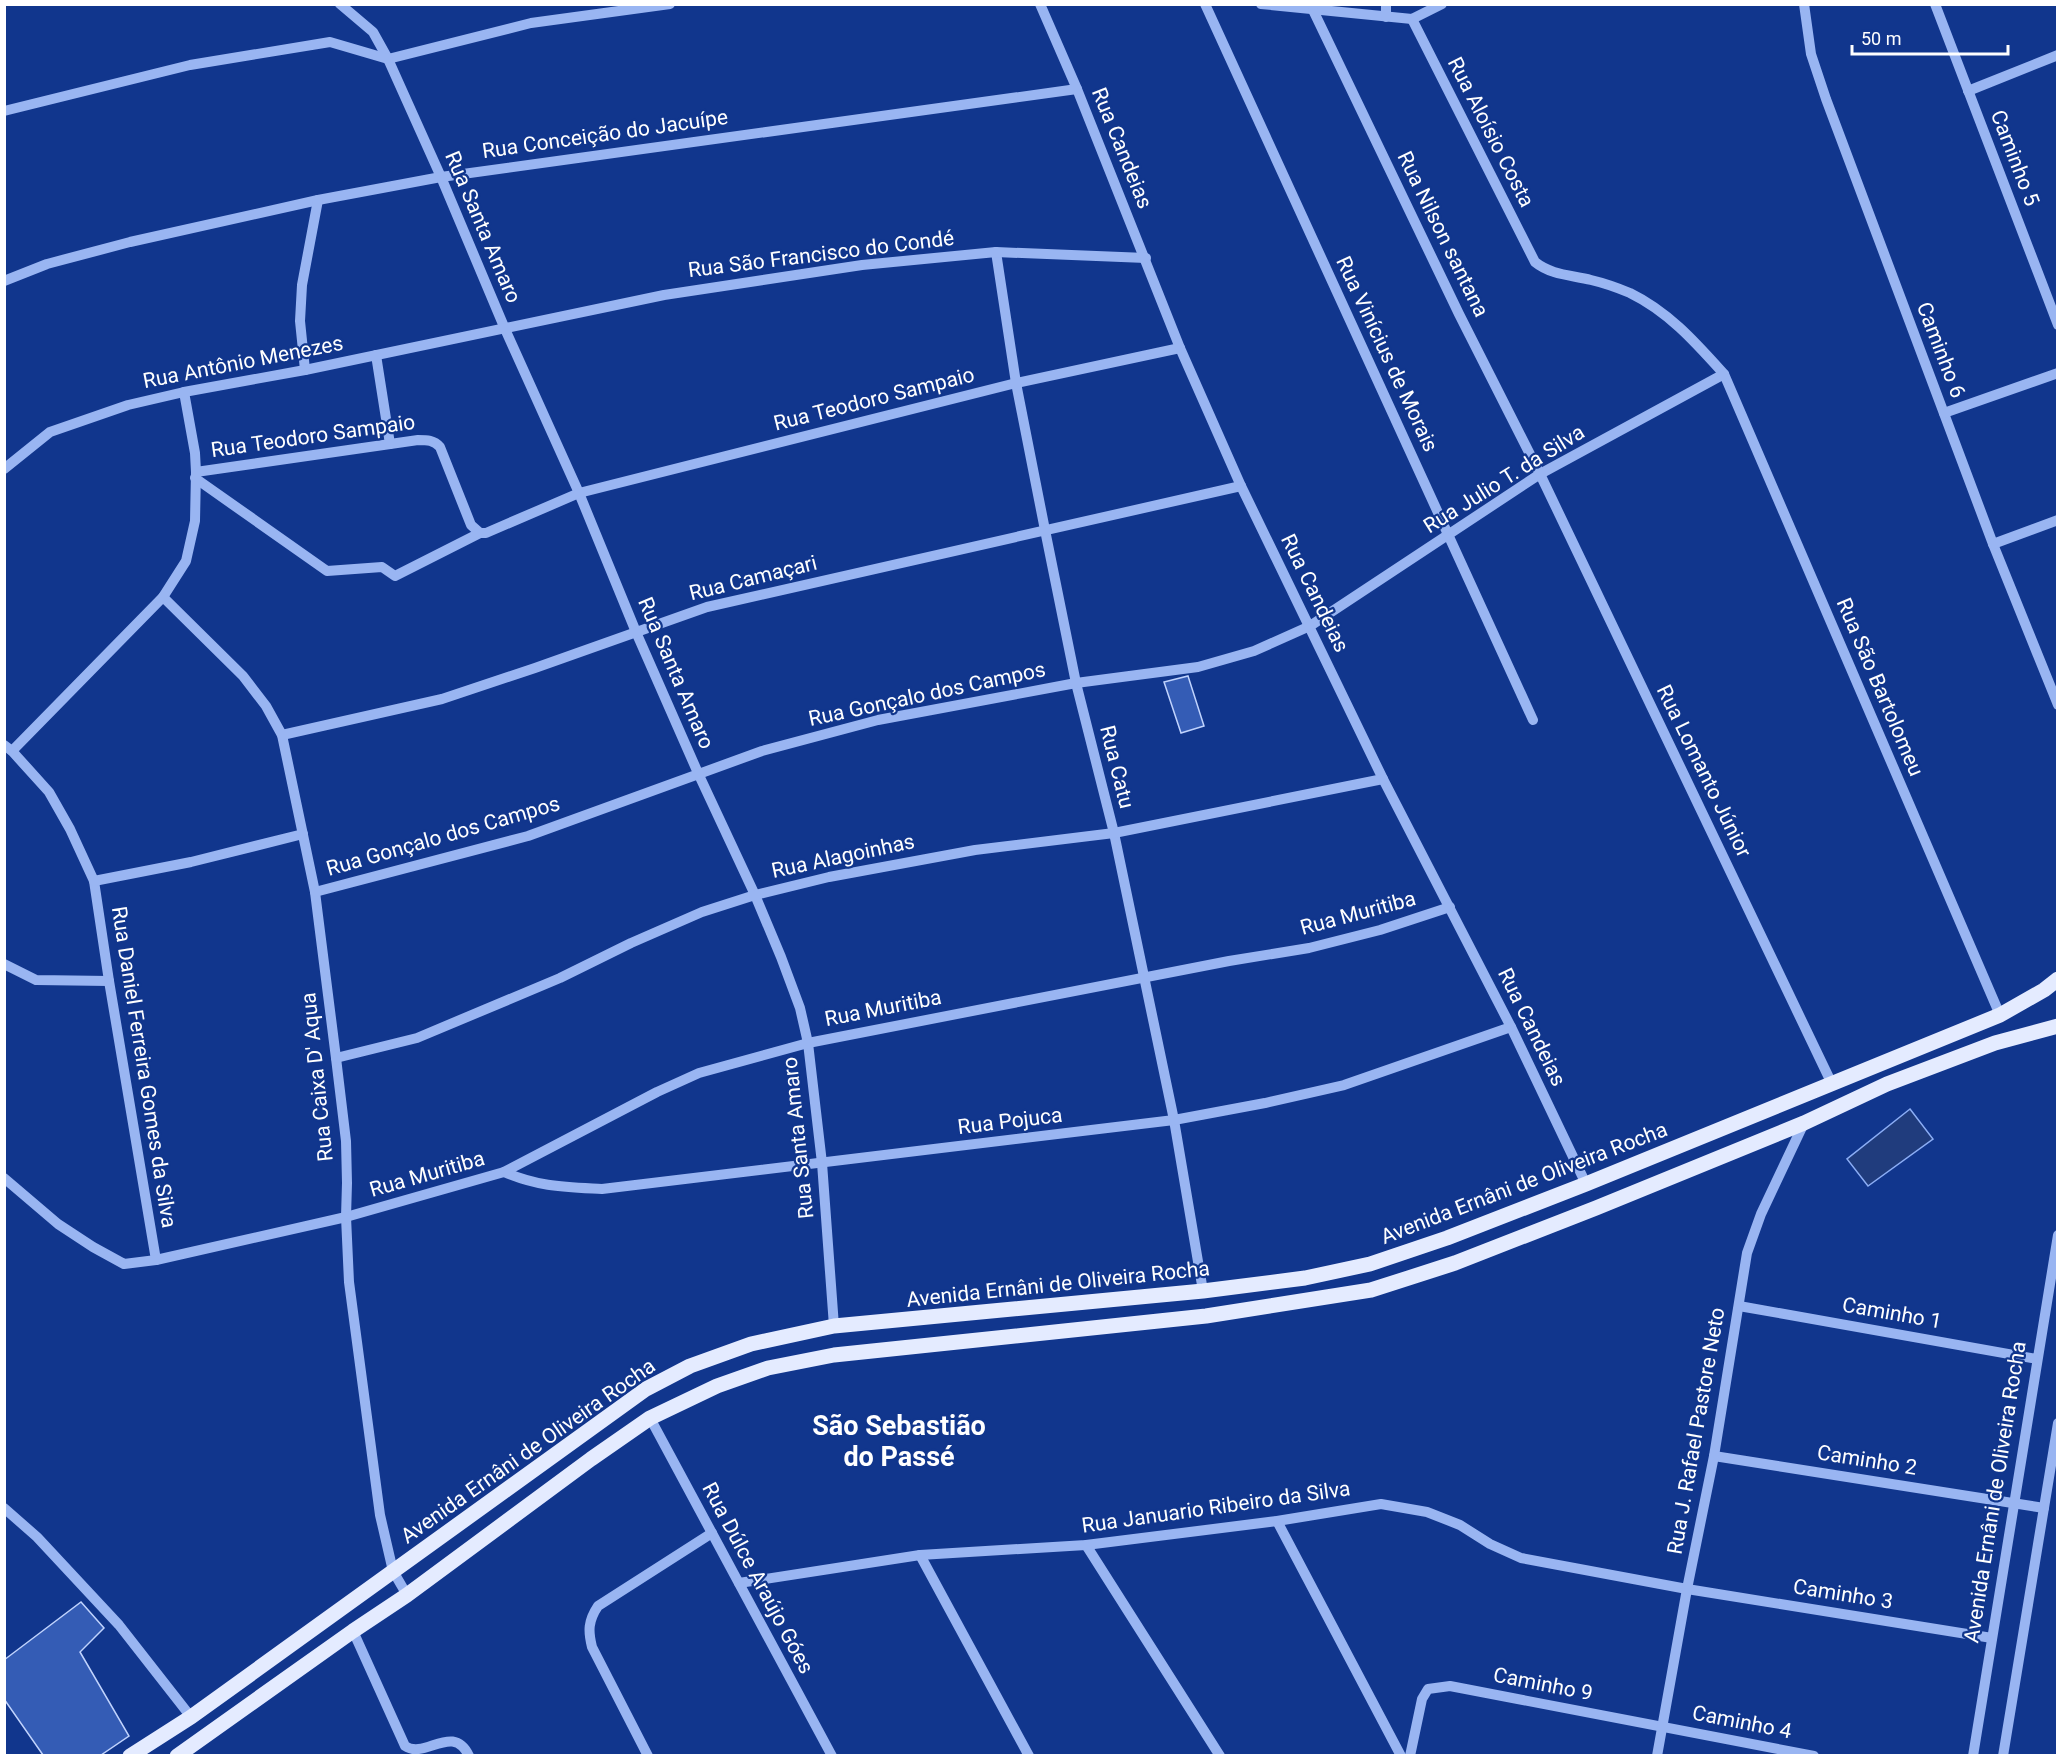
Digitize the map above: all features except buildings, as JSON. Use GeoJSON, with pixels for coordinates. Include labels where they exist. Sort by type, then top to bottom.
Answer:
{"type":"FeatureCollection","features":[{"type":"Feature","properties":{"kind":"main road","name":"Avenida Ernâni de Oliveira Rocha"},"geometry":{"type":"LineString","coordinates":[[130,1755],[191,1717],[646,1389],[690,1366],[751,1344],[834,1326],[1203,1291],[1305,1278],[1370,1264],[1447,1238],[1586,1184],[2000,1015],[2030,999],[2058,979]]}},
{"type":"Feature","properties":{"kind":"main road","name":"Avenida Ernâni de Oliveira Rocha"},"geometry":{"type":"LineString","coordinates":[[177,1755],[353,1630],[407,1595],[650,1418],[717,1386],[768,1368],[834,1355],[1206,1316],[1371,1290],[1455,1263],[1596,1208],[1804,1123],[1887,1084],[1995,1043],[2058,1026]]}},
{"type":"Feature","properties":{"kind":"street","name":"Rua Santa Amaro"},"geometry":{"type":"LineString","coordinates":[[340,4],[373,32],[388,59],[579,493],[636,632],[755,895],[800,1008],[807,1043],[822,1164],[834,1326]]}},
{"type":"Feature","properties":{"kind":"street"},"geometry":{"type":"LineString","coordinates":[[4,111],[190,65],[330,42],[388,59],[531,22],[670,4]]}},
{"type":"Feature","properties":{"kind":"street","name":"Rua Candeias"},"geometry":{"type":"LineString","coordinates":[[1040,4],[1146,258],[1180,348],[1241,486],[1383,779],[1511,1027],[1586,1184]]}},
{"type":"Feature","properties":{"kind":"street","name":"Rua Vinícius de Morais"},"geometry":{"type":"LineString","coordinates":[[1205,4],[1533,720]]}},
{"type":"Feature","properties":{"kind":"street"},"geometry":{"type":"LineString","coordinates":[[1261,4],[1412,19],[1442,4]]}},
{"type":"Feature","properties":{"kind":"street"},"geometry":{"type":"LineString","coordinates":[[1386,4],[1386,17]]}},
{"type":"Feature","properties":{"kind":"street","name":"Caminho 6"},"geometry":{"type":"LineString","coordinates":[[1804,4],[1811,54],[1826,99],[1993,544],[2058,705]]}},
{"type":"Feature","properties":{"kind":"street","name":"Caminho 5"},"geometry":{"type":"LineString","coordinates":[[1935,4],[2058,325]]}},
{"type":"Feature","properties":{"kind":"street","name":"Rua Nilson santana"},"geometry":{"type":"LineString","coordinates":[[1313,10],[1459,314],[1540,474]]}},
{"type":"Feature","properties":{"kind":"street","name":"Rua Aloísio Costa"},"geometry":{"type":"LineString","coordinates":[[1412,19],[1535,262],[1544,269],[1592,280],[1630,293],[1667,315],[1724,374]]}},
{"type":"Feature","properties":{"kind":"street"},"geometry":{"type":"LineString","coordinates":[[1968,91],[2058,55]]}},
{"type":"Feature","properties":{"kind":"street","name":"Rua Conceição do Jacuípe"},"geometry":{"type":"LineString","coordinates":[[4,281],[46,264],[130,242],[318,200],[441,177],[1077,89]]}},
{"type":"Feature","properties":{"kind":"street"},"geometry":{"type":"LineString","coordinates":[[304,370],[300,321],[302,285],[318,200]]}},
{"type":"Feature","properties":{"kind":"street","name":"Rua São Francisco do Condé"},"geometry":{"type":"LineString","coordinates":[[505,329],[664,295],[862,265],[996,252],[1146,258]]}},
{"type":"Feature","properties":{"kind":"street","name":"Rua Catu"},"geometry":{"type":"LineString","coordinates":[[996,252],[1016,383],[1045,530],[1076,683],[1114,833],[1145,978],[1174,1120],[1203,1291]]}},
{"type":"Feature","properties":{"kind":"street","name":"Rua Antônio Menezes"},"geometry":{"type":"LineString","coordinates":[[4,469],[50,432],[128,405],[505,329]]}},
{"type":"Feature","properties":{"kind":"street","name":"Rua Teodoro Sampaio"},"geometry":{"type":"LineString","coordinates":[[195,475],[327,571],[382,567],[395,576],[480,533],[486,533],[579,493],[1016,383],[1180,348]]}},
{"type":"Feature","properties":{"kind":"street"},"geometry":{"type":"LineString","coordinates":[[376,355],[390,444]]}},
{"type":"Feature","properties":{"kind":"street"},"geometry":{"type":"LineString","coordinates":[[1944,412],[2058,373]]}},
{"type":"Feature","properties":{"kind":"street","name":"Rua Julio T. da Silva"},"geometry":{"type":"LineString","coordinates":[[1310,626],[1540,474],[1724,374]]}},
{"type":"Feature","properties":{"kind":"street","name":"Rua São Bartolomeu"},"geometry":{"type":"LineString","coordinates":[[1724,374],[2000,1015]]}},
{"type":"Feature","properties":{"kind":"street"},"geometry":{"type":"LineString","coordinates":[[8,748],[163,597],[186,561],[195,521],[195,453],[184,392]]}},
{"type":"Feature","properties":{"kind":"street","name":"Rua Teodoro Sampaio"},"geometry":{"type":"LineString","coordinates":[[195,475],[418,440],[436,442],[471,525],[480,533]]}},
{"type":"Feature","properties":{"kind":"street","name":"Rua Lomanto Júnior"},"geometry":{"type":"LineString","coordinates":[[1540,474],[1832,1084]]}},
{"type":"Feature","properties":{"kind":"street","name":"Rua Camaçari"},"geometry":{"type":"LineString","coordinates":[[282,735],[442,699],[707,607],[1241,486]]}},
{"type":"Feature","properties":{"kind":"street"},"geometry":{"type":"LineString","coordinates":[[1993,544],[2058,520]]}},
{"type":"Feature","properties":{"kind":"street","name":"Rua Caixa D' Aqua"},"geometry":{"type":"LineString","coordinates":[[163,597],[243,676],[266,706],[282,735],[315,892],[336,1058],[346,1141],[349,1282],[369,1442],[380,1515],[393,1571],[407,1595]]}},
{"type":"Feature","properties":{"kind":"street","name":"Rua Gonçalo dos Campos"},"geometry":{"type":"LineString","coordinates":[[315,892],[528,836],[698,773],[762,752],[878,720],[1076,683],[1198,667],[1254,651],[1310,626]]}},
{"type":"Feature","properties":{"kind":"street","name":"Rua Daniel Ferreira Gomes da Silva"},"geometry":{"type":"LineString","coordinates":[[8,748],[49,792],[94,881],[156,1260]]}},
{"type":"Feature","properties":{"kind":"street","name":"Rua Alagoinhas"},"geometry":{"type":"LineString","coordinates":[[336,1058],[417,1038],[560,978],[631,943],[702,912],[755,895],[830,877],[975,850],[1114,833],[1383,779]]}},
{"type":"Feature","properties":{"kind":"street"},"geometry":{"type":"LineString","coordinates":[[94,881],[191,862],[303,834]]}},
{"type":"Feature","properties":{"kind":"street","name":"Rua Muritiba"},"geometry":{"type":"LineString","coordinates":[[4,1178],[58,1224],[124,1264],[156,1260],[346,1217],[504,1172],[657,1092],[699,1073],[807,1043],[1309,948],[1380,930],[1450,907]]}},
{"type":"Feature","properties":{"kind":"street"},"geometry":{"type":"LineString","coordinates":[[4,964],[36,980],[109,981]]}},
{"type":"Feature","properties":{"kind":"street","name":"Rua Pojuca"},"geometry":{"type":"LineString","coordinates":[[504,1172],[528,1182],[560,1187],[602,1189],[1174,1120],[1266,1103],[1344,1085],[1511,1027]]}},
{"type":"Feature","properties":{"kind":"street","name":"Rua J. Rafael Pastore Neto"},"geometry":{"type":"LineString","coordinates":[[1657,1755],[1714,1456],[1747,1253],[1761,1214],[1804,1123]]}},
{"type":"Feature","properties":{"kind":"street","name":"Avenida Ernâni de Oliveira Rocha"},"geometry":{"type":"LineString","coordinates":[[1973,1755],[2058,1235]]}},
{"type":"Feature","properties":{"kind":"street","name":"Caminho 1"},"geometry":{"type":"LineString","coordinates":[[1739,1306],[2037,1359]]}},
{"type":"Feature","properties":{"kind":"street","name":"Rua Dúlce Araújo Góes"},"geometry":{"type":"LineString","coordinates":[[650,1418],[832,1755]]}},
{"type":"Feature","properties":{"kind":"street"},"geometry":{"type":"LineString","coordinates":[[2003,1755],[2058,1423]]}},
{"type":"Feature","properties":{"kind":"street","name":"Caminho 2"},"geometry":{"type":"LineString","coordinates":[[1714,1456],[2044,1508]]}},
{"type":"Feature","properties":{"kind":"street","name":"Rua Januario Ribeiro da Silva"},"geometry":{"type":"LineString","coordinates":[[739,1583],[920,1555],[1086,1545],[1277,1521],[1381,1504],[1427,1512],[1460,1525],[1490,1544],[1521,1558],[1687,1589]]}},
{"type":"Feature","properties":{"kind":"street"},"geometry":{"type":"LineString","coordinates":[[4,1508],[36,1537],[119,1625],[191,1717]]}},
{"type":"Feature","properties":{"kind":"street"},"geometry":{"type":"LineString","coordinates":[[1277,1521],[1401,1755]]}},
{"type":"Feature","properties":{"kind":"street"},"geometry":{"type":"LineString","coordinates":[[648,1755],[592,1647],[589,1632],[591,1617],[598,1606],[712,1533]]}},
{"type":"Feature","properties":{"kind":"street"},"geometry":{"type":"LineString","coordinates":[[1086,1545],[1220,1755]]}},
{"type":"Feature","properties":{"kind":"street"},"geometry":{"type":"LineString","coordinates":[[920,1555],[1029,1755]]}},
{"type":"Feature","properties":{"kind":"street","name":"Caminho 3"},"geometry":{"type":"LineString","coordinates":[[1687,1589],[1992,1638]]}},
{"type":"Feature","properties":{"kind":"street"},"geometry":{"type":"LineString","coordinates":[[353,1630],[405,1746],[416,1752],[451,1742],[462,1745],[470,1755]]}},
{"type":"Feature","properties":{"kind":"street","name":"Caminho 9"},"geometry":{"type":"LineString","coordinates":[[1410,1755],[1422,1699],[1428,1689],[1450,1686],[1662,1727]]}},
{"type":"Feature","properties":{"kind":"street","name":"Caminho 4"},"geometry":{"type":"LineString","coordinates":[[1662,1727],[1814,1755]]}},
{"type":"Feature","properties":{"kind":"water"},"geometry":{"type":"Polygon","coordinates":[[[1910,1109],[1933,1139],[1868,1186],[1847,1159],[1910,1109]]]}},
{"type":"Feature","properties":{"kind":"district","name":"São Sebastião do Passé"},"geometry":{"type":"Point","coordinates":[899,1442]}}]}
